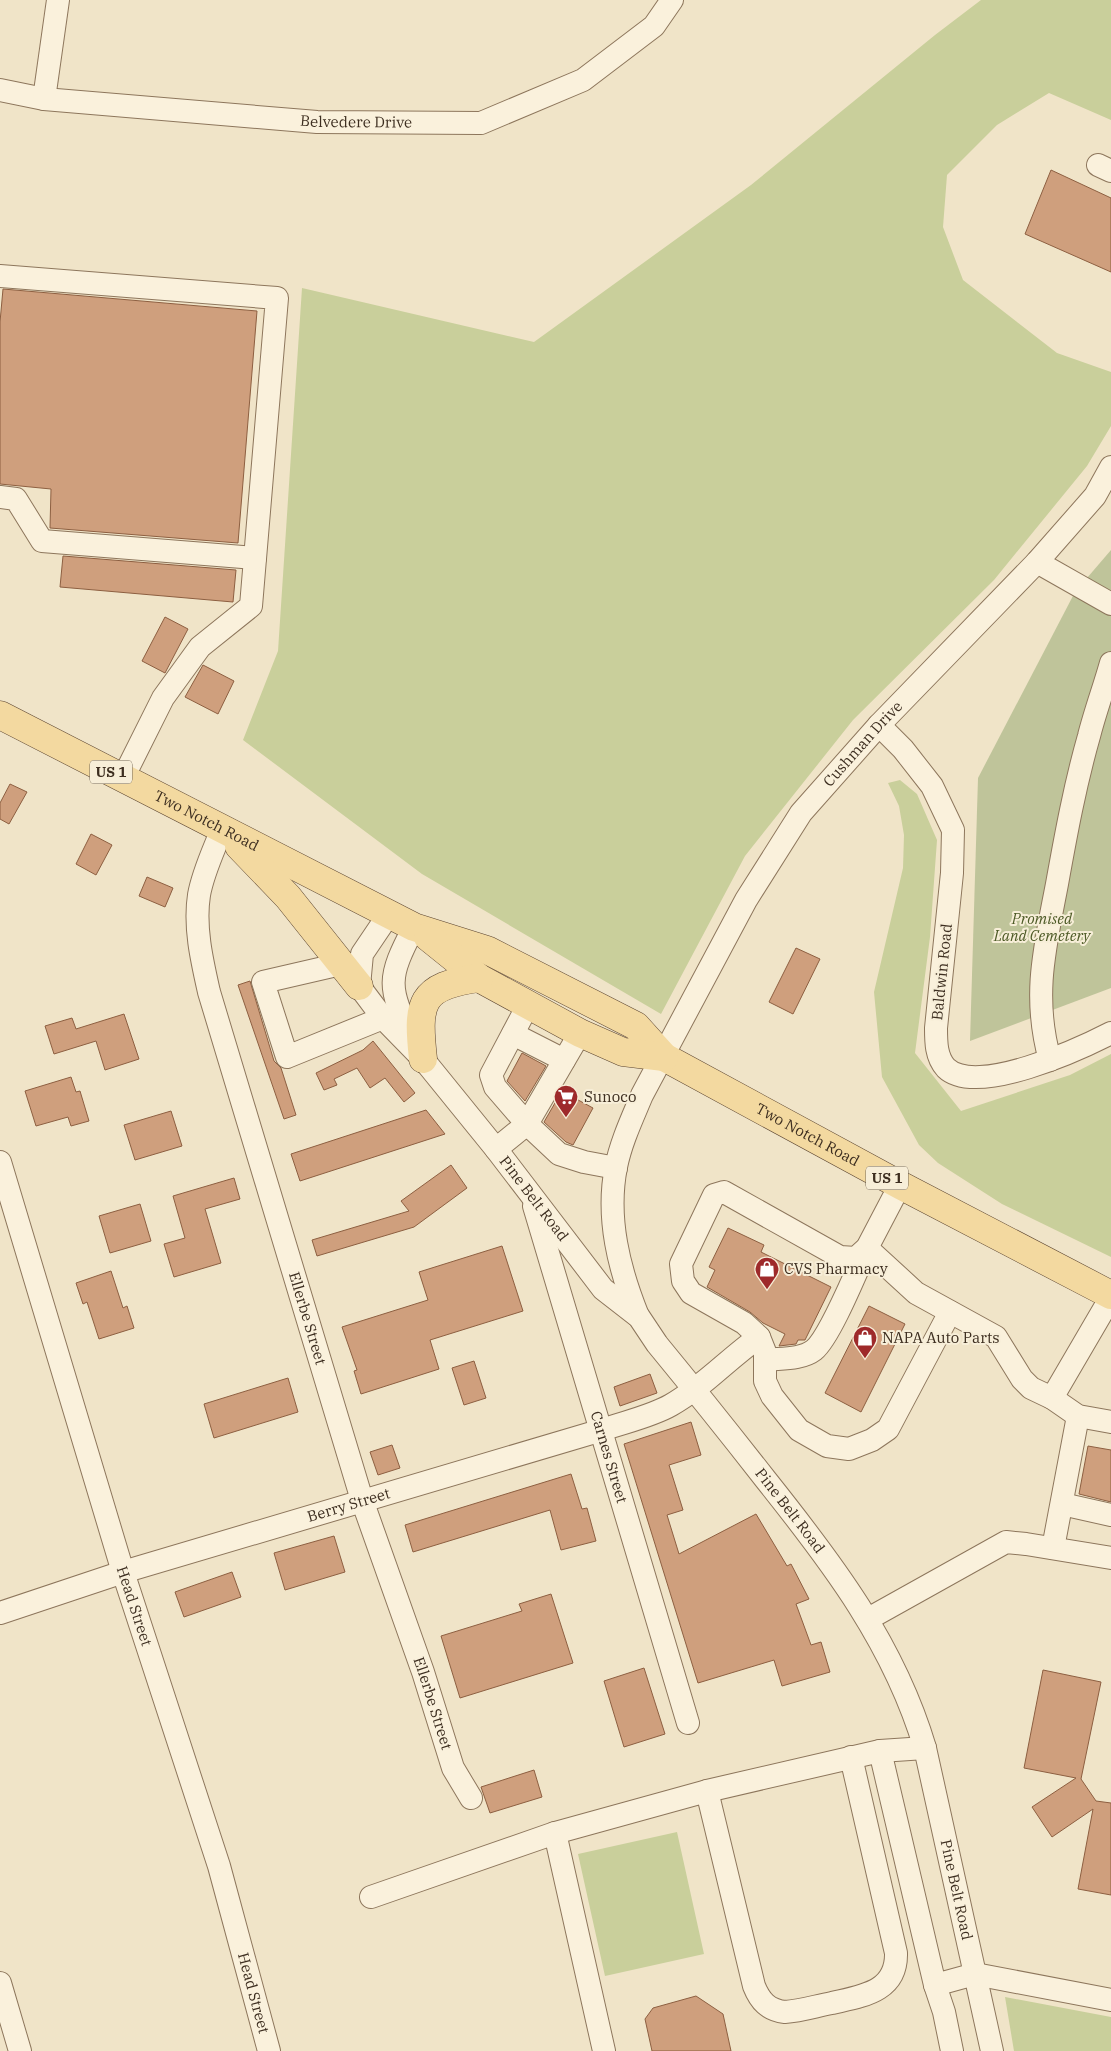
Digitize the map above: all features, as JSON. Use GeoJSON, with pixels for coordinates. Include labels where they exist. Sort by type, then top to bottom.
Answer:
{"type":"FeatureCollection","features":[{"type":"Feature","properties":{"kind":"main road","name":"Two Notch Road"},"geometry":{"type":"LineString","coordinates":[[0,715],[414,927],[487,950],[636,1026],[664,1057],[900,1185],[1111,1296]]}},
{"type":"Feature","properties":{"kind":"main road"},"geometry":{"type":"LineString","coordinates":[[222,829],[288,897],[359,986]]}},
{"type":"Feature","properties":{"kind":"main road","name":"Two Notch Road"},"geometry":{"type":"LineString","coordinates":[[414,927],[478,978],[580,1033],[623,1052],[664,1057]]}},
{"type":"Feature","properties":{"kind":"main road"},"geometry":{"type":"LineString","coordinates":[[422,1058],[420,1016],[426,1000],[447,983],[478,978]]}},
{"type":"Feature","properties":{"kind":"street"},"geometry":{"type":"LineString","coordinates":[[44,99],[58,0]]}},
{"type":"Feature","properties":{"kind":"street","name":"Belvedere Drive"},"geometry":{"type":"LineString","coordinates":[[0,90],[44,99],[317,122],[481,123],[583,80],[654,26],[672,0]]}},
{"type":"Feature","properties":{"kind":"street"},"geometry":{"type":"LineString","coordinates":[[0,276],[277,298],[251,606],[200,647],[163,698],[123,778]]}},
{"type":"Feature","properties":{"kind":"street","name":"Cushman Drive"},"geometry":{"type":"LineString","coordinates":[[639,1317],[624,1282],[616,1243],[614,1220],[616,1168],[632,1118],[642,1096],[746,900],[801,813],[879,725],[1037,562],[1095,496],[1111,467]]}},
{"type":"Feature","properties":{"kind":"street"},"geometry":{"type":"LineString","coordinates":[[0,497],[16,499],[42,541],[255,558]]}},
{"type":"Feature","properties":{"kind":"street"},"geometry":{"type":"LineString","coordinates":[[1037,562],[1111,604]]}},
{"type":"Feature","properties":{"kind":"street"},"geometry":{"type":"LineString","coordinates":[[1050,1060],[1042,1033],[1040,992],[1044,957],[1072,804],[1089,736],[1111,663]]}},
{"type":"Feature","properties":{"kind":"street","name":"Baldwin Road"},"geometry":{"type":"LineString","coordinates":[[879,725],[903,749],[932,786],[948,816],[953,830],[952,872],[936,1028],[937,1052],[940,1060],[948,1069],[957,1074],[970,1077],[996,1075],[1050,1060],[1111,1033]]}},
{"type":"Feature","properties":{"kind":"street","name":"Ellerbe Street"},"geometry":{"type":"LineString","coordinates":[[222,829],[202,882],[199,897],[199,933],[203,967],[209,992],[362,1500],[423,1672],[454,1768],[471,1798]]}},
{"type":"Feature","properties":{"kind":"street"},"geometry":{"type":"LineString","coordinates":[[359,986],[362,954],[389,914]]}},
{"type":"Feature","properties":{"kind":"street","name":"Pine Belt Road"},"geometry":{"type":"LineString","coordinates":[[414,927],[398,960],[392,989],[399,1011],[422,1058]]}},
{"type":"Feature","properties":{"kind":"street"},"geometry":{"type":"LineString","coordinates":[[341,964],[263,982],[287,1057],[383,1018]]}},
{"type":"Feature","properties":{"kind":"street","name":"Pine Belt Road"},"geometry":{"type":"LineString","coordinates":[[359,986],[383,1018],[422,1058],[496,1149],[603,1289],[639,1317],[813,1540],[868,1619],[902,1682],[914,1710],[925,1748],[992,2051]]}},
{"type":"Feature","properties":{"kind":"street"},"geometry":{"type":"LineString","coordinates":[[528,1005],[491,1075],[495,1088],[527,1124],[559,1154],[584,1162],[616,1168]]}},
{"type":"Feature","properties":{"kind":"street"},"geometry":{"type":"LineString","coordinates":[[496,1149],[527,1124],[580,1033]]}},
{"type":"Feature","properties":{"kind":"street"},"geometry":{"type":"LineString","coordinates":[[513,1034],[564,1060]]}},
{"type":"Feature","properties":{"kind":"street","name":"Head Street"},"geometry":{"type":"LineString","coordinates":[[0,1162],[123,1572],[218,1866],[269,2051]]}},
{"type":"Feature","properties":{"kind":"street"},"geometry":{"type":"LineString","coordinates":[[765,1360],[797,1357],[814,1350],[827,1334],[900,1185]]}},
{"type":"Feature","properties":{"kind":"street"},"geometry":{"type":"LineString","coordinates":[[868,1248],[856,1258],[840,1257],[724,1192],[714,1195],[681,1264],[683,1281],[691,1293],[744,1323],[759,1337],[765,1352],[765,1381],[772,1396],[799,1430],[827,1446],[849,1449],[872,1440],[888,1429],[950,1312]]}},
{"type":"Feature","properties":{"kind":"street","name":"Carnes Street"},"geometry":{"type":"LineString","coordinates":[[530,1193],[688,1723]]}},
{"type":"Feature","properties":{"kind":"street"},"geometry":{"type":"LineString","coordinates":[[868,1248],[916,1293],[996,1337],[1022,1379],[1031,1388],[1052,1398],[1078,1416],[1111,1422]]}},
{"type":"Feature","properties":{"kind":"street"},"geometry":{"type":"LineString","coordinates":[[1052,1398],[1111,1296]]}},
{"type":"Feature","properties":{"kind":"street","name":"Berry Street"},"geometry":{"type":"LineString","coordinates":[[0,1613],[123,1572],[602,1430],[669,1406],[694,1389],[732,1356],[759,1337]]}},
{"type":"Feature","properties":{"kind":"street"},"geometry":{"type":"LineString","coordinates":[[1053,1548],[1078,1416]]}},
{"type":"Feature","properties":{"kind":"street"},"geometry":{"type":"LineString","coordinates":[[1062,1504],[1111,1515]]}},
{"type":"Feature","properties":{"kind":"street"},"geometry":{"type":"LineString","coordinates":[[868,1619],[1006,1542],[1111,1558]]}},
{"type":"Feature","properties":{"kind":"street"},"geometry":{"type":"LineString","coordinates":[[371,1897],[556,1834],[707,1790],[880,1751],[925,1748]]}},
{"type":"Feature","properties":{"kind":"street"},"geometry":{"type":"LineString","coordinates":[[880,1751],[952,2051]]}},
{"type":"Feature","properties":{"kind":"street"},"geometry":{"type":"LineString","coordinates":[[707,1790],[754,1986],[762,2002],[777,2011],[785,2012],[862,1996],[880,1988],[891,1976],[896,1963],[896,1953],[851,1757]]}},
{"type":"Feature","properties":{"kind":"street"},"geometry":{"type":"LineString","coordinates":[[556,1834],[604,2051]]}},
{"type":"Feature","properties":{"kind":"street"},"geometry":{"type":"LineString","coordinates":[[935,1986],[975,1974],[1111,2000]]}},
{"type":"Feature","properties":{"kind":"street"},"geometry":{"type":"LineString","coordinates":[[0,1983],[20,2051]]}},
{"type":"Feature","properties":{"kind":"green space"},"geometry":{"type":"Polygon","coordinates":[[[981,0],[1111,0],[1111,120],[1049,93],[997,125],[947,175],[943,227],[963,280],[1057,353],[1111,372],[1111,426],[1087,466],[994,580],[853,720],[745,856],[661,1014],[422,874],[243,740],[278,651],[302,288],[534,342],[751,185],[935,35],[981,0]]]}},
{"type":"Feature","properties":{"kind":"green space","name":"Promised Land Cemetery"},"geometry":{"type":"Polygon","coordinates":[[[1111,550],[1111,988],[970,1041],[978,778],[1075,592],[1111,550]]]}},
{"type":"Feature","properties":{"kind":"green space"},"geometry":{"type":"Polygon","coordinates":[[[900,780],[917,794],[937,840],[930,937],[915,1053],[961,1111],[1070,1075],[1111,1054],[1111,1257],[1002,1204],[938,1163],[919,1145],[882,1077],[874,992],[903,868],[904,835],[899,806],[888,783],[900,780]]]}},
{"type":"Feature","properties":{"kind":"green space"},"geometry":{"type":"Polygon","coordinates":[[[677,1832],[704,1954],[605,1976],[578,1854],[677,1832]]]}},
{"type":"Feature","properties":{"kind":"green space"},"geometry":{"type":"Polygon","coordinates":[[[1005,1997],[1111,2017],[1111,2051],[1014,2051],[1005,1997]]]}},
{"type":"Feature","properties":{"kind":"building"},"geometry":{"type":"Polygon","coordinates":[[[1051,170],[1111,198],[1111,272],[1025,234],[1051,170]]]}},
{"type":"Feature","properties":{"kind":"building"},"geometry":{"type":"Polygon","coordinates":[[[3,289],[257,311],[238,543],[50,528],[51,489],[0,484],[0,322],[3,289]]]}},
{"type":"Feature","properties":{"kind":"building"},"geometry":{"type":"Polygon","coordinates":[[[63,556],[236,570],[233,602],[60,587],[63,556]]]}},
{"type":"Feature","properties":{"kind":"building"},"geometry":{"type":"Polygon","coordinates":[[[165,617],[188,629],[165,673],[142,661],[165,617]]]}},
{"type":"Feature","properties":{"kind":"building"},"geometry":{"type":"Polygon","coordinates":[[[203,665],[234,681],[218,714],[185,697],[203,665]]]}},
{"type":"Feature","properties":{"kind":"building"},"geometry":{"type":"Polygon","coordinates":[[[10,784],[27,792],[9,824],[0,819],[0,803],[10,784]]]}},
{"type":"Feature","properties":{"kind":"building"},"geometry":{"type":"Polygon","coordinates":[[[91,834],[112,845],[96,875],[76,864],[91,834]]]}},
{"type":"Feature","properties":{"kind":"building"},"geometry":{"type":"Polygon","coordinates":[[[147,877],[173,888],[165,907],[139,896],[147,877]]]}},
{"type":"Feature","properties":{"kind":"building"},"geometry":{"type":"Polygon","coordinates":[[[796,948],[820,959],[793,1014],[769,1002],[796,948]]]}},
{"type":"Feature","properties":{"kind":"building"},"geometry":{"type":"Polygon","coordinates":[[[250,981],[274,1061],[281,1068],[296,1115],[284,1119],[238,985],[250,981]]]}},
{"type":"Feature","properties":{"kind":"building"},"geometry":{"type":"Polygon","coordinates":[[[124,1014],[139,1059],[105,1070],[96,1041],[54,1054],[45,1026],[72,1018],[76,1029],[124,1014]]]}},
{"type":"Feature","properties":{"kind":"building"},"geometry":{"type":"Polygon","coordinates":[[[373,1041],[415,1093],[404,1102],[385,1078],[370,1088],[357,1068],[334,1079],[337,1085],[324,1090],[316,1073],[363,1050],[373,1041]]]}},
{"type":"Feature","properties":{"kind":"building","name":"Sunoco"},"geometry":{"type":"Polygon","coordinates":[[[522,1053],[546,1066],[525,1101],[507,1081],[522,1053]]]}},
{"type":"Feature","properties":{"kind":"building"},"geometry":{"type":"Polygon","coordinates":[[[71,1077],[76,1092],[80,1091],[89,1121],[71,1126],[68,1117],[36,1126],[25,1091],[71,1077]]]}},
{"type":"Feature","properties":{"kind":"building","name":"Sunoco"},"geometry":{"type":"Polygon","coordinates":[[[567,1094],[593,1108],[573,1145],[566,1142],[544,1122],[559,1096],[567,1094]]]}},
{"type":"Feature","properties":{"kind":"building"},"geometry":{"type":"Polygon","coordinates":[[[426,1110],[445,1134],[300,1181],[291,1154],[426,1110]]]}},
{"type":"Feature","properties":{"kind":"building"},"geometry":{"type":"Polygon","coordinates":[[[171,1111],[182,1146],[135,1160],[124,1125],[171,1111]]]}},
{"type":"Feature","properties":{"kind":"building"},"geometry":{"type":"Polygon","coordinates":[[[451,1165],[467,1188],[414,1227],[317,1256],[312,1240],[409,1211],[401,1201],[451,1165]]]}},
{"type":"Feature","properties":{"kind":"building"},"geometry":{"type":"Polygon","coordinates":[[[234,1178],[240,1199],[205,1209],[221,1263],[174,1277],[164,1244],[185,1238],[173,1196],[234,1178]]]}},
{"type":"Feature","properties":{"kind":"building"},"geometry":{"type":"Polygon","coordinates":[[[140,1204],[151,1241],[110,1253],[99,1216],[140,1204]]]}},
{"type":"Feature","properties":{"kind":"building","name":"CVS Pharmacy"},"geometry":{"type":"Polygon","coordinates":[[[728,1228],[764,1245],[761,1252],[831,1287],[805,1340],[798,1340],[796,1344],[779,1346],[785,1334],[763,1323],[750,1312],[707,1287],[715,1270],[709,1267],[728,1228]]]}},
{"type":"Feature","properties":{"kind":"building"},"geometry":{"type":"Polygon","coordinates":[[[502,1246],[523,1311],[430,1340],[439,1369],[361,1394],[354,1371],[357,1370],[342,1327],[428,1300],[419,1272],[502,1246]]]}},
{"type":"Feature","properties":{"kind":"building"},"geometry":{"type":"Polygon","coordinates":[[[111,1271],[123,1308],[127,1306],[134,1328],[99,1339],[87,1302],[83,1304],[76,1283],[111,1271]]]}},
{"type":"Feature","properties":{"kind":"building","name":"NAPA Auto Parts"},"geometry":{"type":"Polygon","coordinates":[[[869,1306],[905,1324],[861,1412],[825,1393],[869,1306]]]}},
{"type":"Feature","properties":{"kind":"building"},"geometry":{"type":"Polygon","coordinates":[[[474,1361],[486,1398],[464,1405],[452,1368],[474,1361]]]}},
{"type":"Feature","properties":{"kind":"building"},"geometry":{"type":"Polygon","coordinates":[[[650,1374],[657,1393],[620,1406],[614,1387],[650,1374]]]}},
{"type":"Feature","properties":{"kind":"building"},"geometry":{"type":"Polygon","coordinates":[[[288,1378],[298,1412],[214,1438],[204,1404],[288,1378]]]}},
{"type":"Feature","properties":{"kind":"building"},"geometry":{"type":"Polygon","coordinates":[[[691,1422],[701,1455],[669,1465],[683,1510],[667,1515],[679,1554],[756,1514],[787,1566],[791,1564],[809,1599],[796,1604],[811,1645],[821,1642],[830,1672],[782,1686],[774,1660],[698,1683],[624,1444],[691,1422]]]}},
{"type":"Feature","properties":{"kind":"building"},"geometry":{"type":"Polygon","coordinates":[[[392,1445],[400,1468],[378,1475],[370,1452],[392,1445]]]}},
{"type":"Feature","properties":{"kind":"building"},"geometry":{"type":"Polygon","coordinates":[[[1088,1446],[1111,1450],[1111,1502],[1079,1494],[1088,1446]]]}},
{"type":"Feature","properties":{"kind":"building"},"geometry":{"type":"Polygon","coordinates":[[[571,1474],[582,1509],[587,1508],[596,1541],[561,1550],[550,1510],[413,1552],[405,1525],[571,1474]]]}},
{"type":"Feature","properties":{"kind":"building"},"geometry":{"type":"Polygon","coordinates":[[[334,1536],[345,1572],[285,1590],[274,1553],[334,1536]]]}},
{"type":"Feature","properties":{"kind":"building"},"geometry":{"type":"Polygon","coordinates":[[[232,1572],[241,1597],[184,1617],[175,1592],[232,1572]]]}},
{"type":"Feature","properties":{"kind":"building"},"geometry":{"type":"Polygon","coordinates":[[[551,1594],[573,1663],[460,1698],[441,1636],[522,1611],[519,1604],[551,1594]]]}},
{"type":"Feature","properties":{"kind":"building"},"geometry":{"type":"Polygon","coordinates":[[[644,1668],[665,1734],[624,1747],[604,1681],[644,1668]]]}},
{"type":"Feature","properties":{"kind":"building"},"geometry":{"type":"Polygon","coordinates":[[[1043,1670],[1101,1682],[1081,1779],[1096,1801],[1111,1803],[1111,1895],[1078,1889],[1093,1809],[1052,1837],[1032,1807],[1076,1778],[1024,1768],[1043,1670]]]}},
{"type":"Feature","properties":{"kind":"building"},"geometry":{"type":"Polygon","coordinates":[[[534,1770],[542,1797],[490,1813],[481,1787],[534,1770]]]}},
{"type":"Feature","properties":{"kind":"building"},"geometry":{"type":"Polygon","coordinates":[[[696,1996],[723,2014],[731,2051],[652,2051],[645,2019],[653,2008],[696,1996]]]}},
{"type":"Feature","properties":{"kind":"place","name":"Sunoco"},"geometry":{"type":"Point","coordinates":[566,1118]}},
{"type":"Feature","properties":{"kind":"place","name":"CVS Pharmacy"},"geometry":{"type":"Point","coordinates":[767,1290]}},
{"type":"Feature","properties":{"kind":"place","name":"NAPA Auto Parts"},"geometry":{"type":"Point","coordinates":[865,1359]}}]}
